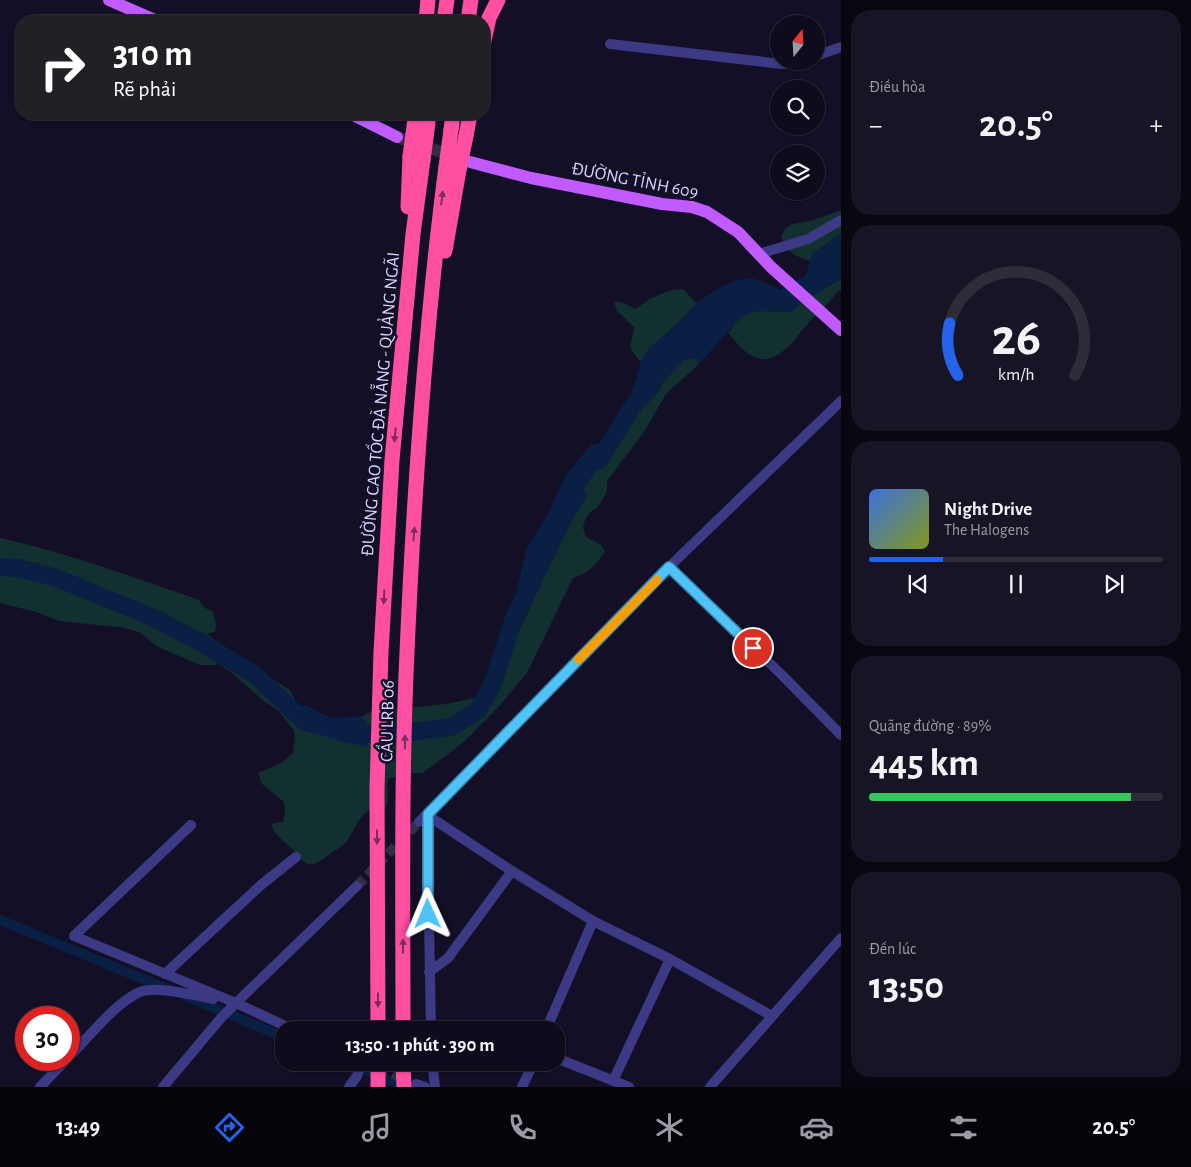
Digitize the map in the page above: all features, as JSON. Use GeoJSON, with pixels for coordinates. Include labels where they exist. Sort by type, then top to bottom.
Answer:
{"type":"FeatureCollection","features":[{"type":"Feature","properties":{"kind":"highway"},"geometry":{"type":"LineString","coordinates":[[427,15],[428,0]]}},
{"type":"Feature","properties":{"kind":"highway"},"geometry":{"type":"LineString","coordinates":[[445,15],[447,0]]}},
{"type":"Feature","properties":{"kind":"highway"},"geometry":{"type":"LineString","coordinates":[[469,15],[471,0]]}},
{"type":"Feature","properties":{"kind":"highway"},"geometry":{"type":"LineString","coordinates":[[490,16],[498,0]]}},
{"type":"Feature","properties":{"kind":"highway","name":"ĐƯỜNG CAO TỐC ĐÀ NẴNG - QUẢNG NGÃI"},"geometry":{"type":"LineString","coordinates":[[380,652],[392,460],[422,120]]}},
{"type":"Feature","properties":{"kind":"highway"},"geometry":{"type":"LineString","coordinates":[[452,120],[451,130],[458,167]]}},
{"type":"Feature","properties":{"kind":"highway"},"geometry":{"type":"LineString","coordinates":[[458,167],[469,120]]}},
{"type":"Feature","properties":{"kind":"highway","name":"CẦU LRB 06"},"geometry":{"type":"LineString","coordinates":[[403,1021],[404,791],[407,653],[422,401],[458,167]]}},
{"type":"Feature","properties":{"kind":"highway","name":"CẦU LRB 06"},"geometry":{"type":"LineString","coordinates":[[378,1021],[377,789],[380,652]]}},
{"type":"Feature","properties":{"kind":"highway"},"geometry":{"type":"LineString","coordinates":[[378,1071],[378,1086]]}},
{"type":"Feature","properties":{"kind":"highway"},"geometry":{"type":"LineString","coordinates":[[407,1071],[415,1086]]}},
{"type":"Feature","properties":{"kind":"main road"},"geometry":{"type":"LineString","coordinates":[[109,0],[143,15]]}},
{"type":"Feature","properties":{"kind":"main road"},"geometry":{"type":"LineString","coordinates":[[129,0],[155,15]]}},
{"type":"Feature","properties":{"kind":"main road"},"geometry":{"type":"LineString","coordinates":[[362,120],[397,137]]}},
{"type":"Feature","properties":{"kind":"main road","name":"ĐƯỜNG TỈNH 609"},"geometry":{"type":"LineString","coordinates":[[458,167],[530,178],[662,204],[700,209],[738,232],[771,266],[841,330]]}},
{"type":"Feature","properties":{"kind":"street"},"geometry":{"type":"LineString","coordinates":[[610,44],[770,63]]}},
{"type":"Feature","properties":{"kind":"street"},"geometry":{"type":"LineString","coordinates":[[825,53],[841,47]]}},
{"type":"Feature","properties":{"kind":"street"},"geometry":{"type":"LineString","coordinates":[[759,254],[808,239],[841,220]]}},
{"type":"Feature","properties":{"kind":"street"},"geometry":{"type":"LineString","coordinates":[[419,822],[669,567],[841,401]]}},
{"type":"Feature","properties":{"kind":"street"},"geometry":{"type":"LineString","coordinates":[[669,567],[781,674],[841,735]]}},
{"type":"Feature","properties":{"kind":"street"},"geometry":{"type":"LineString","coordinates":[[428,814],[512,871],[593,920],[670,959],[772,1016]]}},
{"type":"Feature","properties":{"kind":"street"},"geometry":{"type":"LineString","coordinates":[[428,814],[431,1021]]}},
{"type":"Feature","properties":{"kind":"street"},"geometry":{"type":"LineString","coordinates":[[190,825],[74,936],[275,1022]]}},
{"type":"Feature","properties":{"kind":"street"},"geometry":{"type":"LineString","coordinates":[[165,974],[254,892],[296,857]]}},
{"type":"Feature","properties":{"kind":"street"},"geometry":{"type":"LineString","coordinates":[[429,972],[448,958],[512,871]]}},
{"type":"Feature","properties":{"kind":"street"},"geometry":{"type":"LineString","coordinates":[[163,1087],[221,1018],[357,886]]}},
{"type":"Feature","properties":{"kind":"street"},"geometry":{"type":"LineString","coordinates":[[550,1021],[593,920]]}},
{"type":"Feature","properties":{"kind":"street"},"geometry":{"type":"LineString","coordinates":[[710,1087],[841,938]]}},
{"type":"Feature","properties":{"kind":"street"},"geometry":{"type":"LineString","coordinates":[[613,1081],[670,959]]}},
{"type":"Feature","properties":{"kind":"street"},"geometry":{"type":"LineString","coordinates":[[80,1045],[111,1013],[141,991],[154,989],[191,995],[234,1006]]}},
{"type":"Feature","properties":{"kind":"street"},"geometry":{"type":"LineString","coordinates":[[565,1062],[629,1087]]}},
{"type":"Feature","properties":{"kind":"street"},"geometry":{"type":"LineString","coordinates":[[40,1087],[55,1071]]}},
{"type":"Feature","properties":{"kind":"street"},"geometry":{"type":"LineString","coordinates":[[348,1087],[359,1071]]}},
{"type":"Feature","properties":{"kind":"street"},"geometry":{"type":"LineString","coordinates":[[433,1071],[435,1087]]}},
{"type":"Feature","properties":{"kind":"street"},"geometry":{"type":"LineString","coordinates":[[522,1087],[530,1071]]}},
{"type":"Feature","properties":{"kind":"green space"},"geometry":{"type":"Polygon","coordinates":[[[841,210],[841,234],[813,253],[810,261],[795,255],[785,246],[781,236],[786,228],[792,224],[811,221],[841,210]]]}},
{"type":"Feature","properties":{"kind":"green space"},"geometry":{"type":"Polygon","coordinates":[[[841,279],[841,290],[811,320],[794,341],[775,356],[759,359],[752,356],[736,343],[728,333],[744,315],[758,311],[780,312],[793,309],[841,279]]]}},
{"type":"Feature","properties":{"kind":"green space"},"geometry":{"type":"Polygon","coordinates":[[[683,289],[696,303],[653,346],[641,362],[631,349],[634,327],[617,311],[614,302],[621,302],[636,309],[649,299],[671,290],[683,289]]]}},
{"type":"Feature","properties":{"kind":"green space"},"geometry":{"type":"Polygon","coordinates":[[[690,358],[698,359],[699,364],[666,394],[644,432],[607,481],[607,492],[597,508],[590,512],[585,520],[583,528],[586,537],[601,545],[605,551],[592,568],[573,578],[527,673],[501,704],[464,742],[423,773],[412,773],[389,778],[386,807],[383,810],[376,809],[365,814],[344,844],[314,864],[303,861],[275,832],[271,824],[283,822],[285,814],[284,802],[262,784],[258,773],[281,763],[293,753],[294,731],[278,710],[266,703],[232,673],[217,663],[215,665],[200,665],[156,646],[141,633],[126,628],[59,621],[36,612],[0,603],[0,538],[75,558],[199,600],[205,608],[213,612],[216,625],[215,632],[207,634],[251,666],[290,690],[296,701],[295,710],[298,718],[304,725],[323,735],[352,743],[367,722],[360,717],[373,711],[446,704],[475,698],[492,686],[489,699],[540,586],[552,533],[643,403],[684,360],[690,358]]]}},
{"type":"Feature","properties":{"kind":"water"},"geometry":{"type":"Polygon","coordinates":[[[841,234],[841,279],[799,304],[795,310],[788,312],[759,311],[743,315],[699,364],[698,359],[690,358],[684,360],[643,403],[635,403],[630,398],[641,362],[648,349],[688,314],[696,303],[724,285],[737,280],[751,278],[780,290],[805,276],[813,253],[841,234]]]}},
{"type":"Feature","properties":{"kind":"water"},"geometry":{"type":"Polygon","coordinates":[[[612,440],[617,441],[552,533],[540,586],[532,603],[519,608],[515,603],[527,547],[548,514],[566,474],[591,445],[612,440]]]}},
{"type":"Feature","properties":{"kind":"water"},"geometry":{"type":"Polygon","coordinates":[[[298,705],[308,706],[324,715],[332,717],[360,717],[367,722],[367,747],[330,738],[311,730],[298,718],[294,707],[298,705]]]}},
{"type":"Feature","properties":{"kind":"waterway"},"geometry":{"type":"LineString","coordinates":[[599,460],[635,403],[652,386]]}},
{"type":"Feature","properties":{"kind":"waterway"},"geometry":{"type":"LineString","coordinates":[[345,731],[360,734],[405,733],[451,727],[477,711],[492,686],[514,618],[565,515],[577,495]]}},
{"type":"Feature","properties":{"kind":"waterway"},"geometry":{"type":"LineString","coordinates":[[0,567],[18,568],[57,578],[154,618],[200,642],[254,674],[305,722],[317,725]]}},
{"type":"Feature","properties":{"kind":"waterway"},"geometry":{"type":"LineString","coordinates":[[0,920],[170,990]]}},
{"type":"Feature","properties":{"kind":"waterway"},"geometry":{"type":"LineString","coordinates":[[183,995],[275,1033]]}},
{"type":"Feature","properties":{"kind":"waterway"},"geometry":{"type":"LineString","coordinates":[[367,1071],[405,1087]]}},
{"type":"Feature","properties":{"kind":"tunnel"},"geometry":{"type":"LineString","coordinates":[[397,137],[456,157]]}},
{"type":"Feature","properties":{"kind":"tunnel"},"geometry":{"type":"LineString","coordinates":[[357,886],[419,822]]}},
{"type":"Feature","properties":{"kind":"tunnel"},"geometry":{"type":"LineString","coordinates":[[386,1071],[408,1080]]}},
{"type":"Feature","properties":{"kind":"slow traffic"},"geometry":{"type":"LineString","coordinates":[[578,660],[657,580]]}},
{"type":"Feature","properties":{"kind":"route"},"geometry":{"type":"LineString","coordinates":[[428,914],[428,814],[669,567],[753,648]]}}]}
